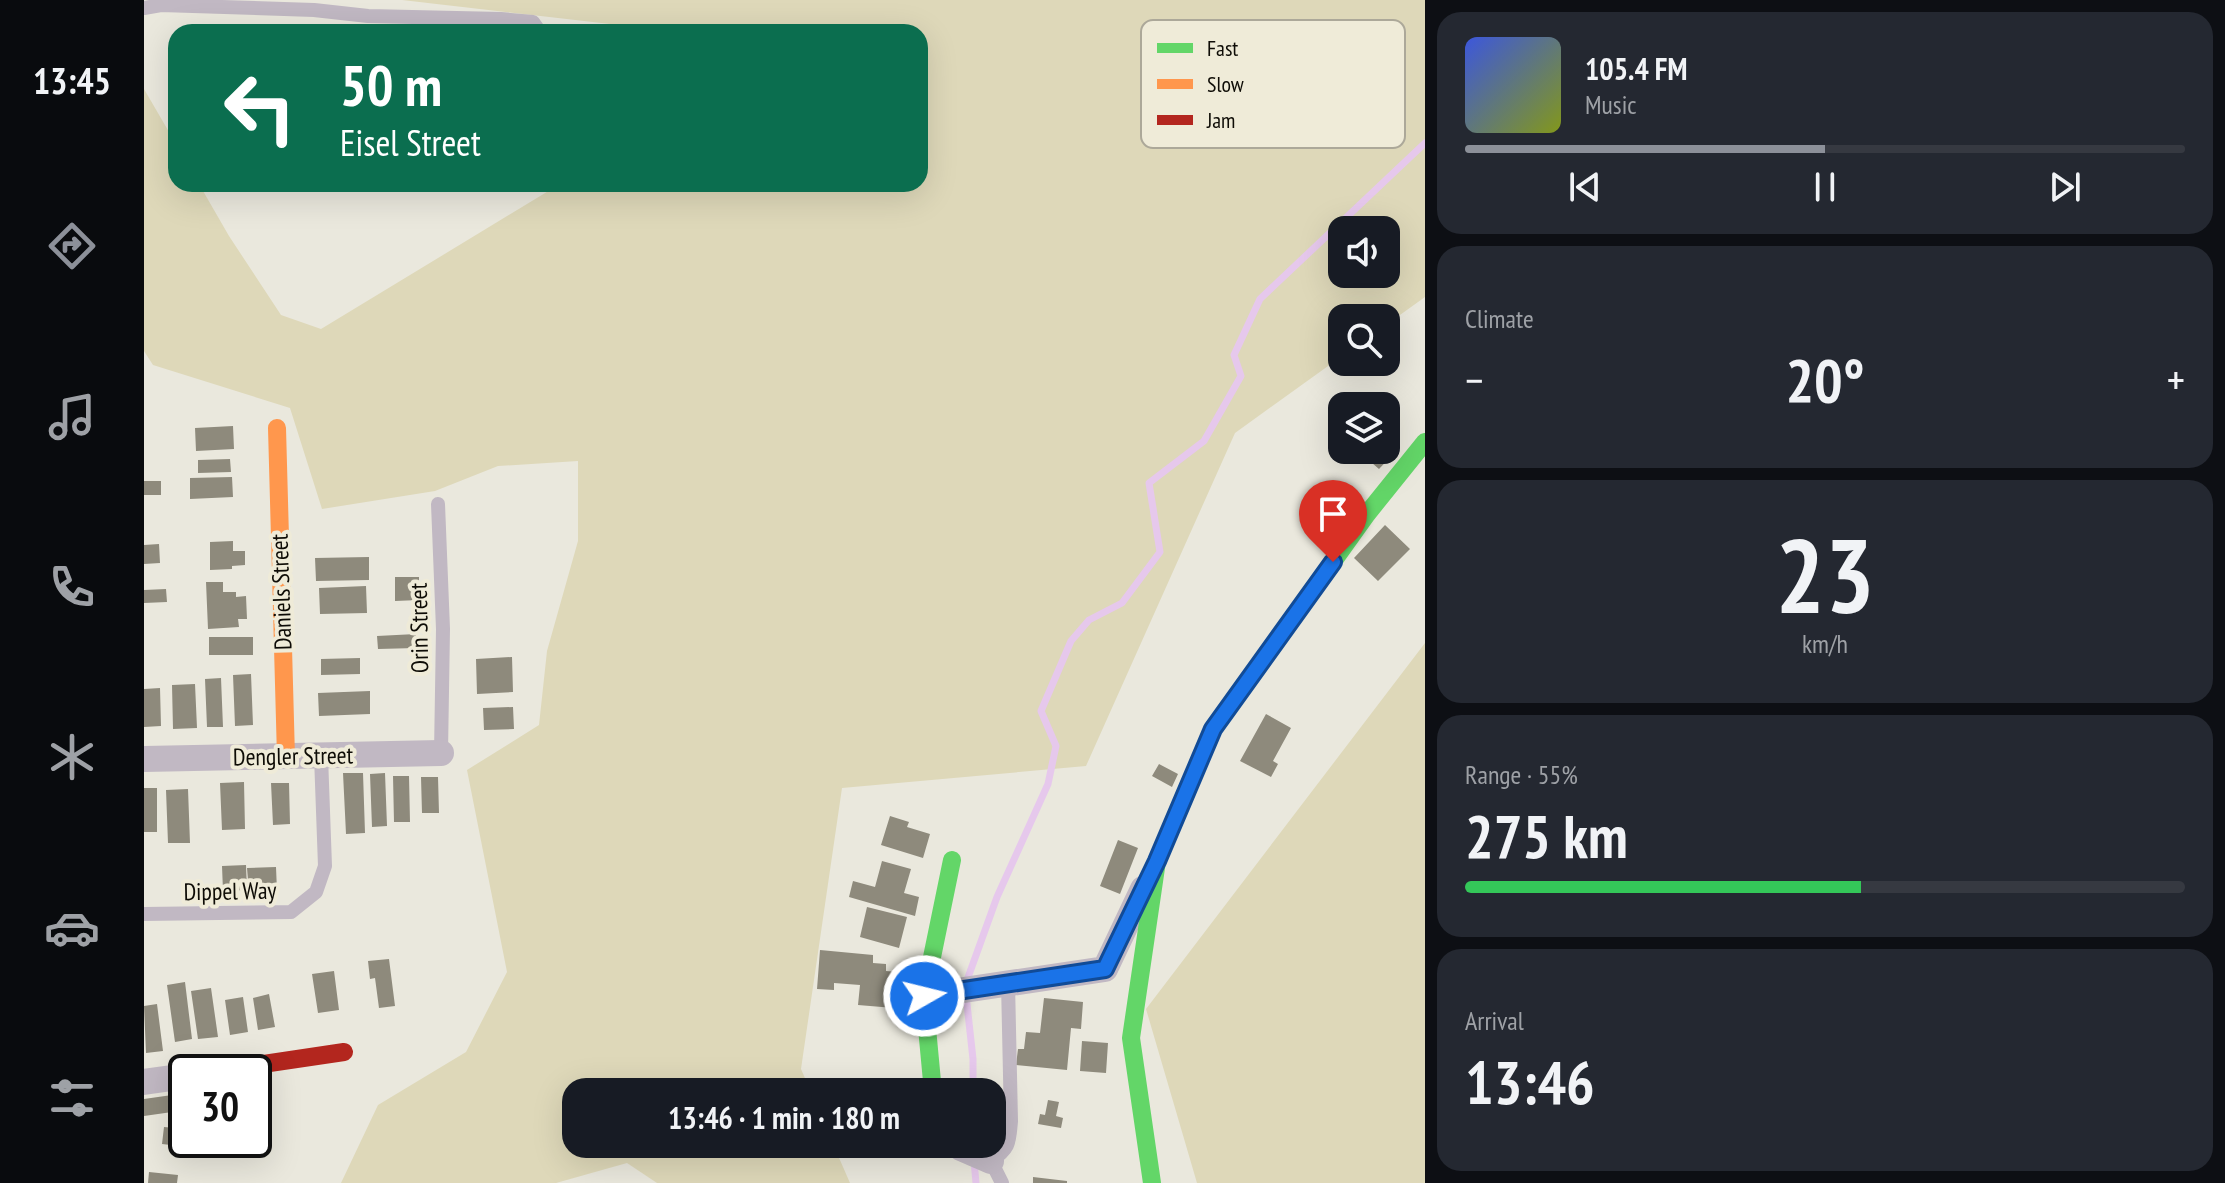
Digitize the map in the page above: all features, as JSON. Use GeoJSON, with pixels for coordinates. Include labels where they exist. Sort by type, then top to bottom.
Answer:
{"type":"FeatureCollection","features":[{"type":"Feature","properties":{"kind":"street","name":"Daniels Street"},"geometry":{"type":"LineString","coordinates":[[277,428],[286,757]]}},
{"type":"Feature","properties":{"kind":"street"},"geometry":{"type":"LineString","coordinates":[[935,994],[1105,969],[1157,861],[1213,729],[1367,514],[1425,442]]}},
{"type":"Feature","properties":{"kind":"street","name":"Dengler Street"},"geometry":{"type":"LineString","coordinates":[[144,759],[441,753]]}},
{"type":"Feature","properties":{"kind":"street"},"geometry":{"type":"LineString","coordinates":[[933,1078],[935,994],[952,860]]}},
{"type":"Feature","properties":{"kind":"street"},"geometry":{"type":"LineString","coordinates":[[1152,1183],[1131,1038],[1157,861]]}},
{"type":"Feature","properties":{"kind":"street"},"geometry":{"type":"LineString","coordinates":[[272,1063],[344,1052]]}},
{"type":"Feature","properties":{"kind":"street"},"geometry":{"type":"LineString","coordinates":[[144,1082],[168,1079]]}},
{"type":"Feature","properties":{"kind":"street"},"geometry":{"type":"LineString","coordinates":[[976,1158],[996,1172]]}},
{"type":"Feature","properties":{"kind":"lane"},"geometry":{"type":"LineString","coordinates":[[144,8],[161,5],[314,10],[368,16],[501,19],[534,24]]}},
{"type":"Feature","properties":{"kind":"lane","name":"Orin Street"},"geometry":{"type":"LineString","coordinates":[[438,504],[443,629],[441,753]]}},
{"type":"Feature","properties":{"kind":"lane","name":"Dippel Way"},"geometry":{"type":"LineString","coordinates":[[144,914],[291,912],[316,892],[325,866],[321,756]]}},
{"type":"Feature","properties":{"kind":"lane"},"geometry":{"type":"LineString","coordinates":[[996,1172],[1009,1142],[1011,1121],[1008,983]]}},
{"type":"Feature","properties":{"kind":"shaded area"},"geometry":{"type":"Polygon","coordinates":[[[402,0],[1425,0],[1425,297],[1400,315],[1400,304],[1328,304],[1328,366],[1235,433],[1086,766],[842,788],[801,1069],[805,1078],[562,1078],[562,1158],[839,1158],[850,1183],[657,1183],[627,1163],[556,1183],[341,1183],[378,1105],[466,1052],[507,972],[467,770],[539,725],[547,651],[578,541],[578,461],[498,466],[435,491],[322,509],[290,408],[153,365],[144,351],[144,89],[168,130],[168,192],[204,192],[281,315],[321,329],[547,192],[928,192],[928,24],[610,24],[402,0]]]}},
{"type":"Feature","properties":{"kind":"shaded area"},"geometry":{"type":"Polygon","coordinates":[[[1425,643],[1425,1183],[1197,1183],[1146,1009],[1425,643]]]}},
{"type":"Feature","properties":{"kind":"building"},"geometry":{"type":"Polygon","coordinates":[[[233,426],[234,449],[196,451],[195,428],[233,426]]]}},
{"type":"Feature","properties":{"kind":"building"},"geometry":{"type":"Polygon","coordinates":[[[230,459],[231,472],[198,473],[198,460],[230,459]]]}},
{"type":"Feature","properties":{"kind":"building"},"geometry":{"type":"Polygon","coordinates":[[[232,477],[233,497],[190,499],[190,478],[232,477]]]}},
{"type":"Feature","properties":{"kind":"building"},"geometry":{"type":"Polygon","coordinates":[[[144,481],[161,481],[161,495],[144,495],[144,481]]]}},
{"type":"Feature","properties":{"kind":"building"},"geometry":{"type":"Polygon","coordinates":[[[1385,525],[1410,549],[1378,581],[1354,558],[1385,525]]]}},
{"type":"Feature","properties":{"kind":"building"},"geometry":{"type":"Polygon","coordinates":[[[233,541],[233,551],[245,551],[245,565],[210,570],[210,542],[233,541]]]}},
{"type":"Feature","properties":{"kind":"building"},"geometry":{"type":"Polygon","coordinates":[[[159,544],[160,563],[144,564],[144,545],[159,544]]]}},
{"type":"Feature","properties":{"kind":"building"},"geometry":{"type":"Polygon","coordinates":[[[369,557],[369,580],[316,581],[315,558],[369,557]]]}},
{"type":"Feature","properties":{"kind":"building"},"geometry":{"type":"Polygon","coordinates":[[[395,577],[419,577],[419,600],[395,601],[395,577]]]}},
{"type":"Feature","properties":{"kind":"building"},"geometry":{"type":"Polygon","coordinates":[[[206,582],[223,582],[223,592],[236,592],[236,597],[246,596],[247,619],[238,619],[239,627],[208,629],[206,582]]]}},
{"type":"Feature","properties":{"kind":"building"},"geometry":{"type":"Polygon","coordinates":[[[366,586],[367,613],[320,614],[319,588],[366,586]]]}},
{"type":"Feature","properties":{"kind":"building"},"geometry":{"type":"Polygon","coordinates":[[[166,589],[167,602],[144,603],[144,590],[166,589]]]}},
{"type":"Feature","properties":{"kind":"building"},"geometry":{"type":"Polygon","coordinates":[[[416,634],[416,648],[378,649],[377,636],[416,634]]]}},
{"type":"Feature","properties":{"kind":"building"},"geometry":{"type":"Polygon","coordinates":[[[209,637],[253,637],[253,655],[209,655],[209,637]]]}},
{"type":"Feature","properties":{"kind":"building"},"geometry":{"type":"Polygon","coordinates":[[[512,657],[513,692],[477,694],[476,659],[512,657]]]}},
{"type":"Feature","properties":{"kind":"building"},"geometry":{"type":"Polygon","coordinates":[[[360,658],[360,674],[321,675],[321,659],[360,658]]]}},
{"type":"Feature","properties":{"kind":"building"},"geometry":{"type":"Polygon","coordinates":[[[251,674],[253,725],[235,726],[233,675],[251,674]]]}},
{"type":"Feature","properties":{"kind":"building"},"geometry":{"type":"Polygon","coordinates":[[[221,678],[223,727],[207,727],[205,679],[221,678]]]}},
{"type":"Feature","properties":{"kind":"building"},"geometry":{"type":"Polygon","coordinates":[[[195,684],[197,728],[173,729],[172,685],[195,684]]]}},
{"type":"Feature","properties":{"kind":"building"},"geometry":{"type":"Polygon","coordinates":[[[160,688],[161,726],[144,727],[144,689],[160,688]]]}},
{"type":"Feature","properties":{"kind":"building"},"geometry":{"type":"Polygon","coordinates":[[[370,691],[370,714],[319,716],[318,693],[370,691]]]}},
{"type":"Feature","properties":{"kind":"building"},"geometry":{"type":"Polygon","coordinates":[[[513,707],[514,729],[484,730],[483,708],[513,707]]]}},
{"type":"Feature","properties":{"kind":"building"},"geometry":{"type":"Polygon","coordinates":[[[1266,714],[1291,728],[1273,761],[1278,764],[1271,777],[1240,761],[1266,714]]]}},
{"type":"Feature","properties":{"kind":"building"},"geometry":{"type":"Polygon","coordinates":[[[1159,764],[1178,774],[1172,787],[1152,776],[1159,764]]]}},
{"type":"Feature","properties":{"kind":"building"},"geometry":{"type":"Polygon","coordinates":[[[343,773],[363,773],[365,833],[346,834],[343,773]]]}},
{"type":"Feature","properties":{"kind":"building"},"geometry":{"type":"Polygon","coordinates":[[[385,773],[387,826],[372,827],[370,774],[385,773]]]}},
{"type":"Feature","properties":{"kind":"building"},"geometry":{"type":"Polygon","coordinates":[[[393,776],[409,776],[410,822],[394,822],[393,776]]]}},
{"type":"Feature","properties":{"kind":"building"},"geometry":{"type":"Polygon","coordinates":[[[421,777],[438,777],[439,813],[422,813],[421,777]]]}},
{"type":"Feature","properties":{"kind":"building"},"geometry":{"type":"Polygon","coordinates":[[[244,782],[245,829],[222,830],[220,783],[244,782]]]}},
{"type":"Feature","properties":{"kind":"building"},"geometry":{"type":"Polygon","coordinates":[[[271,783],[289,783],[290,824],[273,825],[271,783]]]}},
{"type":"Feature","properties":{"kind":"building"},"geometry":{"type":"Polygon","coordinates":[[[144,788],[157,788],[157,832],[144,832],[144,788]]]}},
{"type":"Feature","properties":{"kind":"building"},"geometry":{"type":"Polygon","coordinates":[[[188,789],[190,843],[168,843],[166,790],[188,789]]]}},
{"type":"Feature","properties":{"kind":"building"},"geometry":{"type":"Polygon","coordinates":[[[890,816],[909,822],[907,827],[930,834],[923,858],[881,845],[890,816]]]}},
{"type":"Feature","properties":{"kind":"building"},"geometry":{"type":"Polygon","coordinates":[[[1118,840],[1138,848],[1120,894],[1100,886],[1118,840]]]}},
{"type":"Feature","properties":{"kind":"building"},"geometry":{"type":"Polygon","coordinates":[[[882,861],[911,869],[904,893],[919,897],[915,916],[849,897],[853,881],[875,887],[882,861]]]}},
{"type":"Feature","properties":{"kind":"building"},"geometry":{"type":"Polygon","coordinates":[[[246,865],[247,890],[223,891],[222,866],[246,865]]]}},
{"type":"Feature","properties":{"kind":"building"},"geometry":{"type":"Polygon","coordinates":[[[276,867],[277,891],[249,892],[247,868],[276,867]]]}},
{"type":"Feature","properties":{"kind":"building"},"geometry":{"type":"Polygon","coordinates":[[[867,907],[907,917],[899,948],[860,937],[867,907]]]}},
{"type":"Feature","properties":{"kind":"building"},"geometry":{"type":"Polygon","coordinates":[[[820,950],[873,955],[873,963],[886,964],[886,971],[910,973],[907,1003],[895,1002],[894,1008],[858,1005],[860,985],[834,983],[834,990],[817,989],[820,950]]]}},
{"type":"Feature","properties":{"kind":"building"},"geometry":{"type":"Polygon","coordinates":[[[389,959],[395,1006],[379,1008],[375,978],[370,979],[368,961],[389,959]]]}},
{"type":"Feature","properties":{"kind":"building"},"geometry":{"type":"Polygon","coordinates":[[[334,971],[339,1010],[318,1013],[312,974],[334,971]]]}},
{"type":"Feature","properties":{"kind":"building"},"geometry":{"type":"Polygon","coordinates":[[[185,982],[192,1039],[175,1042],[167,985],[185,982]]]}},
{"type":"Feature","properties":{"kind":"building"},"geometry":{"type":"Polygon","coordinates":[[[211,988],[218,1037],[198,1039],[191,991],[211,988]]]}},
{"type":"Feature","properties":{"kind":"building"},"geometry":{"type":"Polygon","coordinates":[[[269,994],[275,1027],[258,1030],[253,998],[269,994]]]}},
{"type":"Feature","properties":{"kind":"building"},"geometry":{"type":"Polygon","coordinates":[[[243,997],[248,1032],[230,1035],[225,1000],[243,997]]]}},
{"type":"Feature","properties":{"kind":"building"},"geometry":{"type":"Polygon","coordinates":[[[1044,998],[1083,1002],[1081,1029],[1071,1028],[1067,1070],[1016,1065],[1018,1049],[1024,1049],[1026,1032],[1040,1033],[1044,998]]]}},
{"type":"Feature","properties":{"kind":"building"},"geometry":{"type":"Polygon","coordinates":[[[157,1004],[163,1051],[146,1053],[144,1006],[157,1004]]]}},
{"type":"Feature","properties":{"kind":"building"},"geometry":{"type":"Polygon","coordinates":[[[1082,1041],[1108,1043],[1106,1073],[1080,1071],[1082,1041]]]}},
{"type":"Feature","properties":{"kind":"building"},"geometry":{"type":"Polygon","coordinates":[[[168,1096],[168,1113],[144,1116],[144,1099],[168,1096]]]}},
{"type":"Feature","properties":{"kind":"building"},"geometry":{"type":"Polygon","coordinates":[[[1048,1100],[1059,1102],[1056,1116],[1063,1118],[1061,1128],[1038,1124],[1040,1114],[1045,1115],[1048,1100]]]}},
{"type":"Feature","properties":{"kind":"building"},"geometry":{"type":"Polygon","coordinates":[[[164,1127],[168,1127],[168,1145],[162,1144],[164,1127]]]}},
{"type":"Feature","properties":{"kind":"building"},"geometry":{"type":"Polygon","coordinates":[[[149,1172],[178,1175],[177,1183],[148,1183],[149,1172]]]}},
{"type":"Feature","properties":{"kind":"building"},"geometry":{"type":"Polygon","coordinates":[[[1033,1177],[1067,1181],[1067,1183],[1033,1183],[1033,1177]]]}},
{"type":"Feature","properties":{"kind":"waterway"},"geometry":{"type":"LineString","coordinates":[[966,983],[997,897],[1048,784],[1056,746],[1041,711],[1071,641],[1089,620],[1122,603],[1160,552],[1149,483],[1204,441],[1241,376],[1234,355],[1260,299],[1425,143]]}},
{"type":"Feature","properties":{"kind":"waterway"},"geometry":{"type":"LineString","coordinates":[[966,995],[973,1078]]}},
{"type":"Feature","properties":{"kind":"waterway"},"geometry":{"type":"LineString","coordinates":[[974,1161],[976,1183]]}},
{"type":"Feature","properties":{"kind":"traffic: fast"},"geometry":{"type":"LineString","coordinates":[[1152,1183],[1131,1038],[1157,861],[1213,729],[1367,514],[1425,442]]}},
{"type":"Feature","properties":{"kind":"traffic: fast"},"geometry":{"type":"LineString","coordinates":[[932,1078],[924,996],[952,860]]}},
{"type":"Feature","properties":{"kind":"traffic: slow"},"geometry":{"type":"LineString","coordinates":[[277,428],[286,757]]}},
{"type":"Feature","properties":{"kind":"traffic: jam"},"geometry":{"type":"LineString","coordinates":[[272,1063],[344,1052]]}},
{"type":"Feature","properties":{"kind":"route"},"geometry":{"type":"LineString","coordinates":[[924,996],[1105,969],[1157,861],[1213,729],[1333,562]]}}]}
